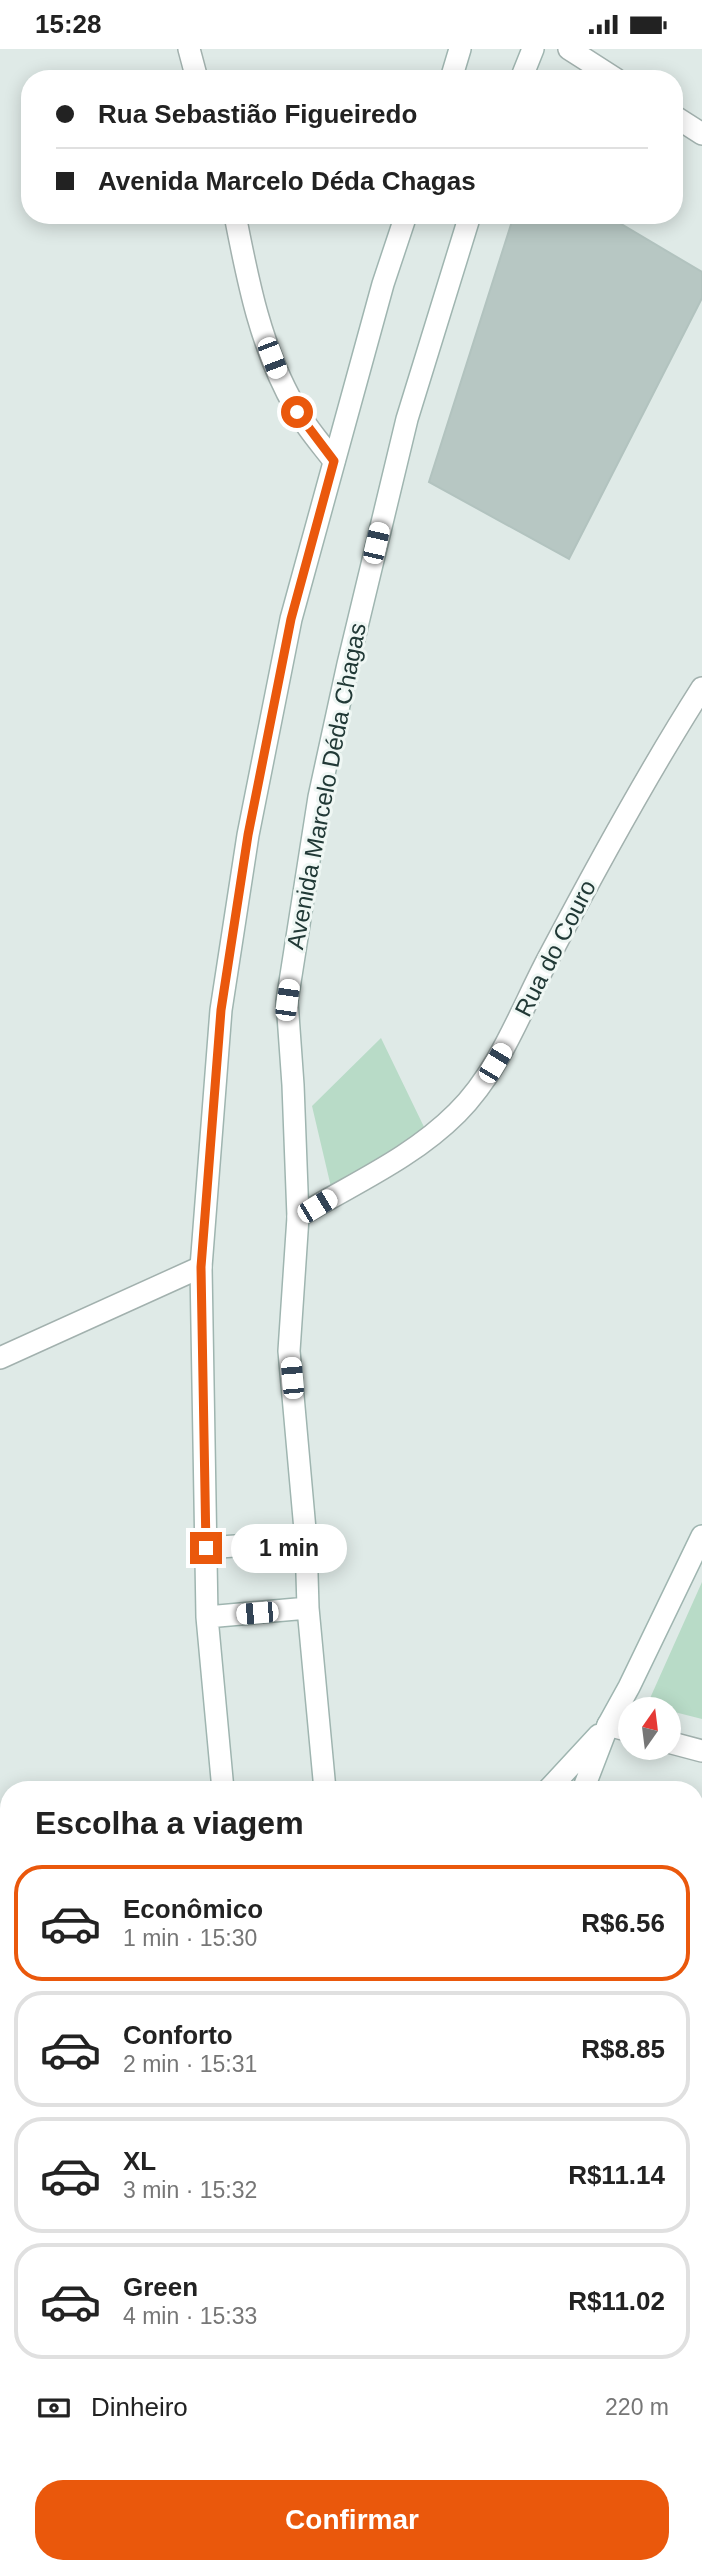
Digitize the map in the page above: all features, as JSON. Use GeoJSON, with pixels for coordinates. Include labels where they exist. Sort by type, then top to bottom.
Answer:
{"type":"FeatureCollection","features":[{"type":"Feature","properties":{"kind":"main road"},"geometry":{"type":"LineString","coordinates":[[189,49],[195,70]]}},
{"type":"Feature","properties":{"kind":"main road"},"geometry":{"type":"LineString","coordinates":[[454,70],[460,49]]}},
{"type":"Feature","properties":{"kind":"main road"},"geometry":{"type":"LineString","coordinates":[[525,70],[533,49]]}},
{"type":"Feature","properties":{"kind":"main road"},"geometry":{"type":"LineString","coordinates":[[569,49],[601,70]]}},
{"type":"Feature","properties":{"kind":"main road"},"geometry":{"type":"LineString","coordinates":[[683,122],[702,134]]}},
{"type":"Feature","properties":{"kind":"main road"},"geometry":{"type":"LineString","coordinates":[[237,224],[251,294],[263,336],[281,381],[297,412],[334,461]]}},
{"type":"Feature","properties":{"kind":"main road"},"geometry":{"type":"LineString","coordinates":[[222,1781],[207,1617],[201,1267],[221,1010],[248,835],[291,619],[383,284],[403,224]]}},
{"type":"Feature","properties":{"kind":"main road","name":"Avenida Marcelo Déda Chagas"},"geometry":{"type":"LineString","coordinates":[[324,1781],[289,1351],[298,1217],[287,1000],[319,797],[348,664],[400,444],[467,224]]}},
{"type":"Feature","properties":{"kind":"main road","name":"Rua do Couro"},"geometry":{"type":"LineString","coordinates":[[298,1217],[335,1194],[380,1172],[411,1151],[456,1114],[483,1083],[507,1043],[536,981],[598,864],[702,688]]}},
{"type":"Feature","properties":{"kind":"main road"},"geometry":{"type":"LineString","coordinates":[[0,1358],[201,1267]]}},
{"type":"Feature","properties":{"kind":"main road"},"geometry":{"type":"LineString","coordinates":[[586,1781],[607,1725],[629,1687],[702,1536]]}},
{"type":"Feature","properties":{"kind":"main road"},"geometry":{"type":"LineString","coordinates":[[206,1548],[306,1541]]}},
{"type":"Feature","properties":{"kind":"main road"},"geometry":{"type":"LineString","coordinates":[[207,1617],[308,1608]]}},
{"type":"Feature","properties":{"kind":"main road"},"geometry":{"type":"LineString","coordinates":[[607,1725],[618,1728]]}},
{"type":"Feature","properties":{"kind":"main road"},"geometry":{"type":"LineString","coordinates":[[556,1781],[607,1725]]}},
{"type":"Feature","properties":{"kind":"main road"},"geometry":{"type":"LineString","coordinates":[[681,1745],[702,1751]]}},
{"type":"Feature","properties":{"kind":"green space"},"geometry":{"type":"Polygon","coordinates":[[[381,1038],[425,1129],[331,1187],[312,1106],[381,1038]]]}},
{"type":"Feature","properties":{"kind":"green space"},"geometry":{"type":"Polygon","coordinates":[[[702,1582],[702,1719],[681,1714],[681,1697],[651,1697],[702,1582]]]}},
{"type":"Feature","properties":{"kind":"building"},"geometry":{"type":"Polygon","coordinates":[[[511,224],[621,224],[702,272],[702,298],[569,559],[429,482],[511,224]]]}},
{"type":"Feature","properties":{"kind":"route"},"geometry":{"type":"LineString","coordinates":[[206,1548],[201,1267],[221,1010],[248,835],[291,619],[334,461],[297,412]]}}]}
